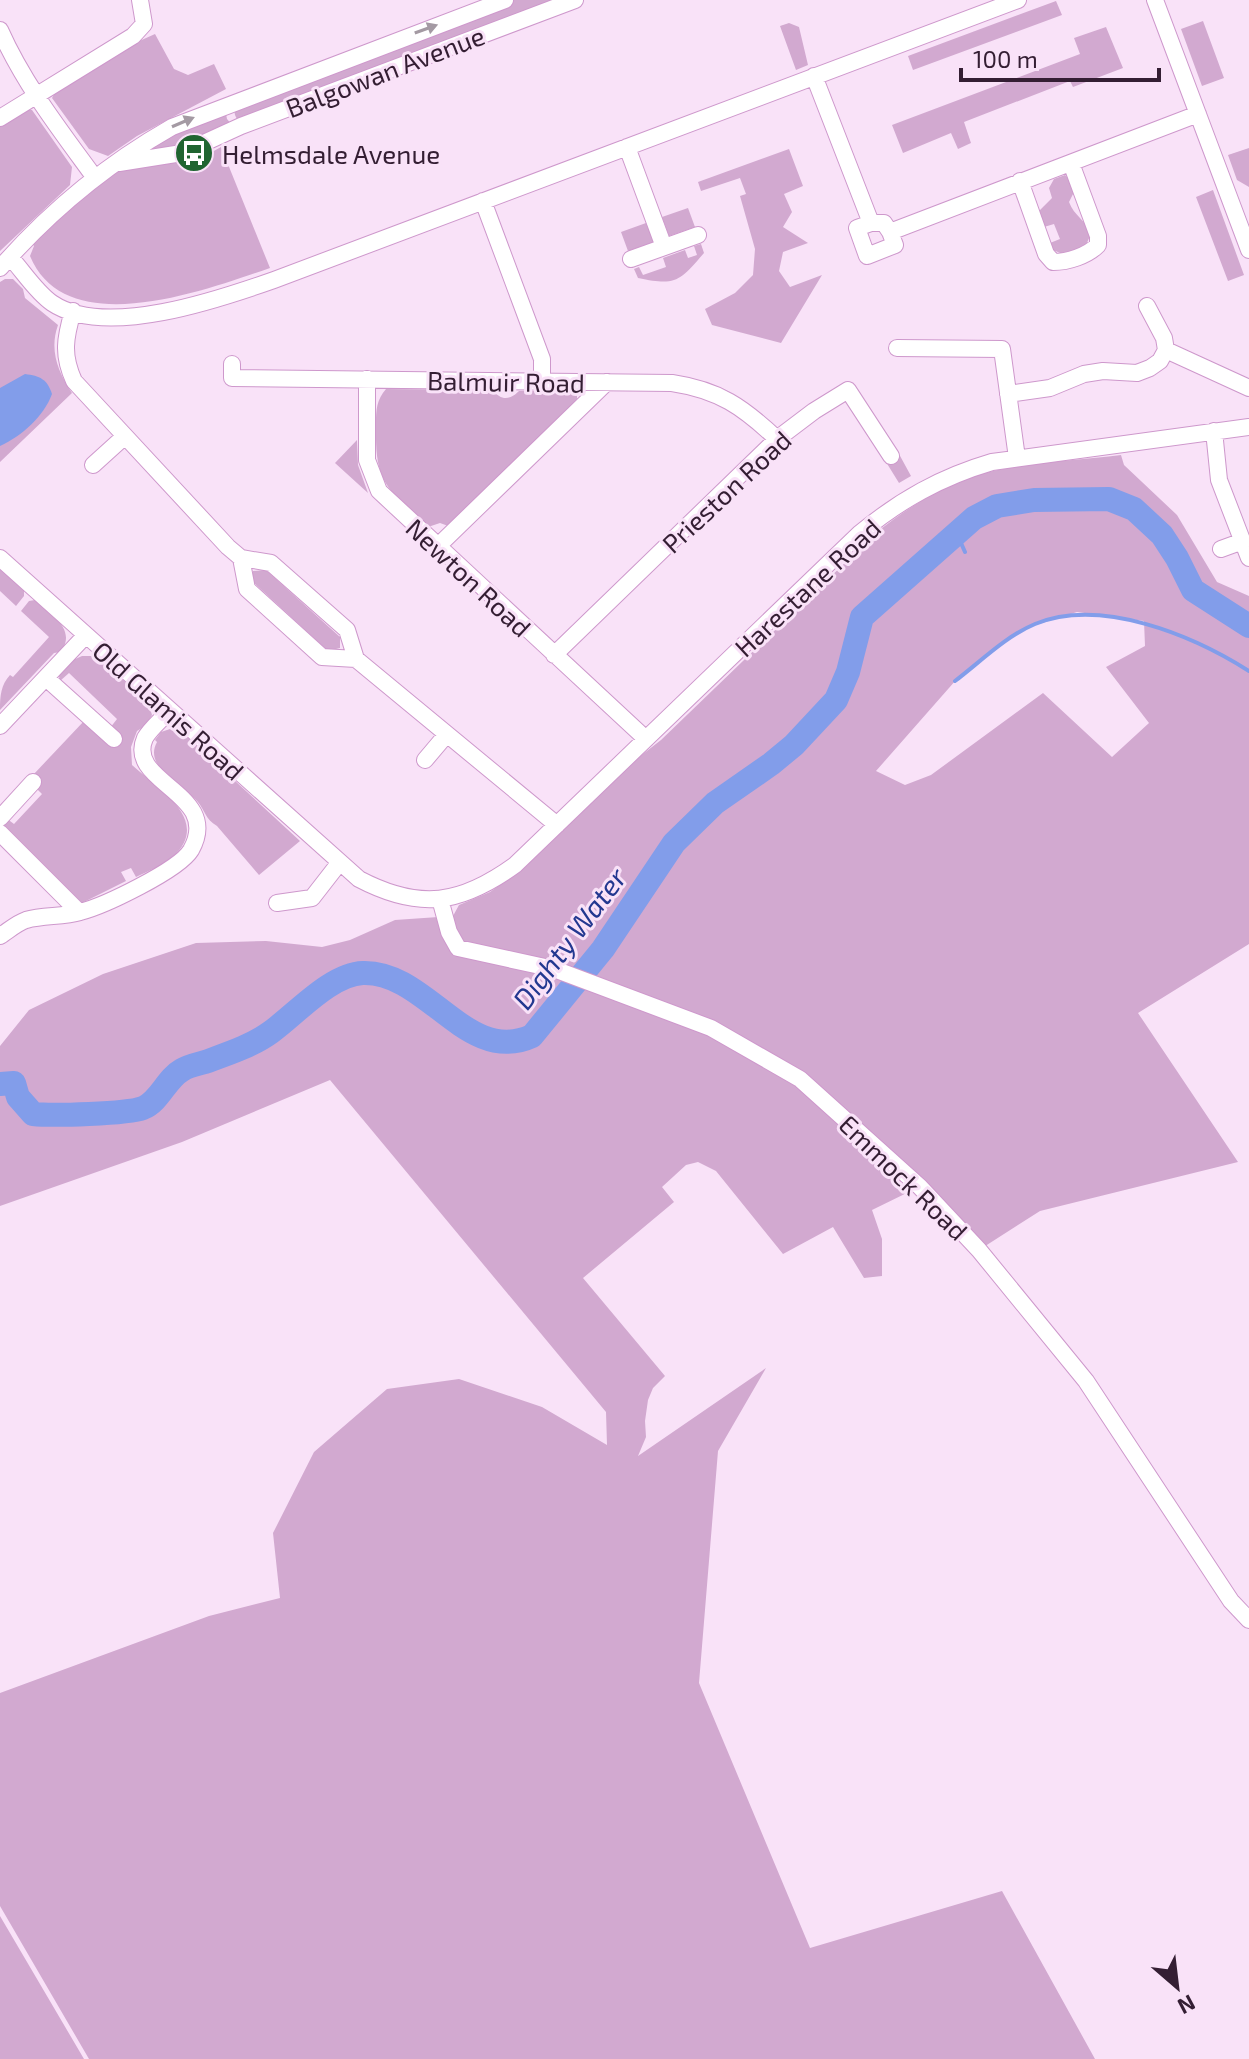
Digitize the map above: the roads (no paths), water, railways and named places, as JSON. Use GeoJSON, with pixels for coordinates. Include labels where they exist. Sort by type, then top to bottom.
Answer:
{"type":"FeatureCollection","features":[{"type":"Feature","properties":{"kind":"street"},"geometry":{"type":"LineString","coordinates":[[0,118],[133,36],[144,24],[140,0]]}},
{"type":"Feature","properties":{"kind":"street","name":"Balgowan Avenue"},"geometry":{"type":"LineString","coordinates":[[5,263],[48,217],[95,178],[133,149],[172,127],[505,0]]}},
{"type":"Feature","properties":{"kind":"street","name":"Balgowan Avenue"},"geometry":{"type":"LineString","coordinates":[[117,163],[182,153],[241,126],[575,0]]}},
{"type":"Feature","properties":{"kind":"street"},"geometry":{"type":"LineString","coordinates":[[5,263],[52,302],[73,311],[102,316],[138,314],[177,310],[216,300],[1018,0]]}},
{"type":"Feature","properties":{"kind":"street"},"geometry":{"type":"LineString","coordinates":[[1155,0],[1249,250]]}},
{"type":"Feature","properties":{"kind":"street"},"geometry":{"type":"LineString","coordinates":[[0,30],[36,97],[95,178]]}},
{"type":"Feature","properties":{"kind":"street"},"geometry":{"type":"LineString","coordinates":[[814,76],[871,223]]}},
{"type":"Feature","properties":{"kind":"street"},"geometry":{"type":"LineString","coordinates":[[229,103],[231,117],[241,126]]}},
{"type":"Feature","properties":{"kind":"street"},"geometry":{"type":"LineString","coordinates":[[890,232],[1198,114]]}},
{"type":"Feature","properties":{"kind":"street"},"geometry":{"type":"LineString","coordinates":[[627,147],[664,247]]}},
{"type":"Feature","properties":{"kind":"street"},"geometry":{"type":"LineString","coordinates":[[1020,181],[1046,254],[1053,262],[1063,262],[1091,252],[1098,245],[1098,236],[1071,163]]}},
{"type":"Feature","properties":{"kind":"street"},"geometry":{"type":"LineString","coordinates":[[1232,206],[1249,200]]}},
{"type":"Feature","properties":{"kind":"street"},"geometry":{"type":"LineString","coordinates":[[483,201],[542,359],[542,381]]}},
{"type":"Feature","properties":{"kind":"street"},"geometry":{"type":"LineString","coordinates":[[884,223],[890,232],[895,245],[867,256],[857,228],[884,223]]}},
{"type":"Feature","properties":{"kind":"street"},"geometry":{"type":"LineString","coordinates":[[631,259],[698,235]]}},
{"type":"Feature","properties":{"kind":"street"},"geometry":{"type":"LineString","coordinates":[[1008,394],[1050,388],[1084,374],[1103,371],[1137,373],[1160,361],[1166,350],[1164,338],[1147,306]]}},
{"type":"Feature","properties":{"kind":"street"},"geometry":{"type":"LineString","coordinates":[[73,311],[65,339],[68,367],[74,381],[241,558],[247,589],[322,657],[356,659]]}},
{"type":"Feature","properties":{"kind":"street"},"geometry":{"type":"LineString","coordinates":[[897,348],[1002,349],[1017,458]]}},
{"type":"Feature","properties":{"kind":"street"},"geometry":{"type":"LineString","coordinates":[[1166,350],[1249,388]]}},
{"type":"Feature","properties":{"kind":"street","name":"Balmuir Road"},"geometry":{"type":"LineString","coordinates":[[232,364],[232,378],[672,383],[698,387],[734,402],[777,439]]}},
{"type":"Feature","properties":{"kind":"street","name":"Newton Road"},"geometry":{"type":"LineString","coordinates":[[367,379],[366,450],[371,477],[379,491],[646,739]]}},
{"type":"Feature","properties":{"kind":"street"},"geometry":{"type":"LineString","coordinates":[[437,547],[607,382]]}},
{"type":"Feature","properties":{"kind":"street","name":"Prieston Road"},"geometry":{"type":"LineString","coordinates":[[554,655],[777,439],[848,390],[891,456]]}},
{"type":"Feature","properties":{"kind":"street","name":"Harestane Road"},"geometry":{"type":"LineString","coordinates":[[440,899],[465,894],[515,865],[859,534],[922,488],[956,472],[1017,458],[1249,427]]}},
{"type":"Feature","properties":{"kind":"street"},"geometry":{"type":"LineString","coordinates":[[1214,431],[1219,480],[1249,558]]}},
{"type":"Feature","properties":{"kind":"street"},"geometry":{"type":"LineString","coordinates":[[93,465],[125,436]]}},
{"type":"Feature","properties":{"kind":"street"},"geometry":{"type":"LineString","coordinates":[[1221,549],[1243,541]]}},
{"type":"Feature","properties":{"kind":"street","name":"Old Glamis Road"},"geometry":{"type":"LineString","coordinates":[[0,558],[359,879],[383,892],[410,898],[440,899]]}},
{"type":"Feature","properties":{"kind":"street"},"geometry":{"type":"LineString","coordinates":[[241,558],[271,563],[347,630],[356,659],[557,825]]}},
{"type":"Feature","properties":{"kind":"street"},"geometry":{"type":"LineString","coordinates":[[0,726],[86,635]]}},
{"type":"Feature","properties":{"kind":"street"},"geometry":{"type":"LineString","coordinates":[[46,678],[114,739]]}},
{"type":"Feature","properties":{"kind":"street"},"geometry":{"type":"LineString","coordinates":[[0,935],[24,921],[97,906],[177,866],[191,850],[197,832],[195,817],[186,801],[152,773],[142,755],[145,738],[169,711]]}},
{"type":"Feature","properties":{"kind":"street"},"geometry":{"type":"LineString","coordinates":[[425,760],[447,734]]}},
{"type":"Feature","properties":{"kind":"street"},"geometry":{"type":"LineString","coordinates":[[0,818],[33,782]]}},
{"type":"Feature","properties":{"kind":"street"},"geometry":{"type":"LineString","coordinates":[[0,833],[79,912]]}},
{"type":"Feature","properties":{"kind":"street"},"geometry":{"type":"LineString","coordinates":[[277,903],[312,898],[340,862]]}},
{"type":"Feature","properties":{"kind":"street","name":"Emmock Road"},"geometry":{"type":"LineString","coordinates":[[440,899],[449,932],[458,948],[554,969],[711,1028],[800,1079],[920,1187],[979,1250],[1086,1381],[1231,1601],[1249,1620]]}},
{"type":"Feature","properties":{"kind":"water"},"geometry":{"type":"Polygon","coordinates":[[[25,374],[42,379],[52,394],[44,410],[31,424],[0,446],[0,388],[25,374]]]}},
{"type":"Feature","properties":{"kind":"waterway","name":"Dighty Water"},"geometry":{"type":"LineString","coordinates":[[0,1084],[14,1083],[18,1097],[33,1114],[89,1114],[143,1108],[182,1070],[256,1041],[326,987],[363,973],[386,976],[407,986],[467,1029],[487,1039],[509,1042],[532,1036],[603,949],[674,843],[715,803],[794,745],[836,700],[848,672],[862,617],[974,518],[997,506],[1034,500],[1109,499],[1134,509],[1162,535],[1193,590],[1249,626]]}},
{"type":"Feature","properties":{"kind":"waterway","name":"Dighty Water"},"geometry":{"type":"LineString","coordinates":[[957,534],[965,552]]}},
{"type":"Feature","properties":{"kind":"waterway","name":"Dighty Water"},"geometry":{"type":"LineString","coordinates":[[955,681],[1024,629],[1061,617],[1088,615],[1117,618],[1174,633],[1249,671]]}},
{"type":"Feature","properties":{"kind":"place","name":"Helmsdale Avenue"},"geometry":{"type":"Point","coordinates":[194,153]}}]}
